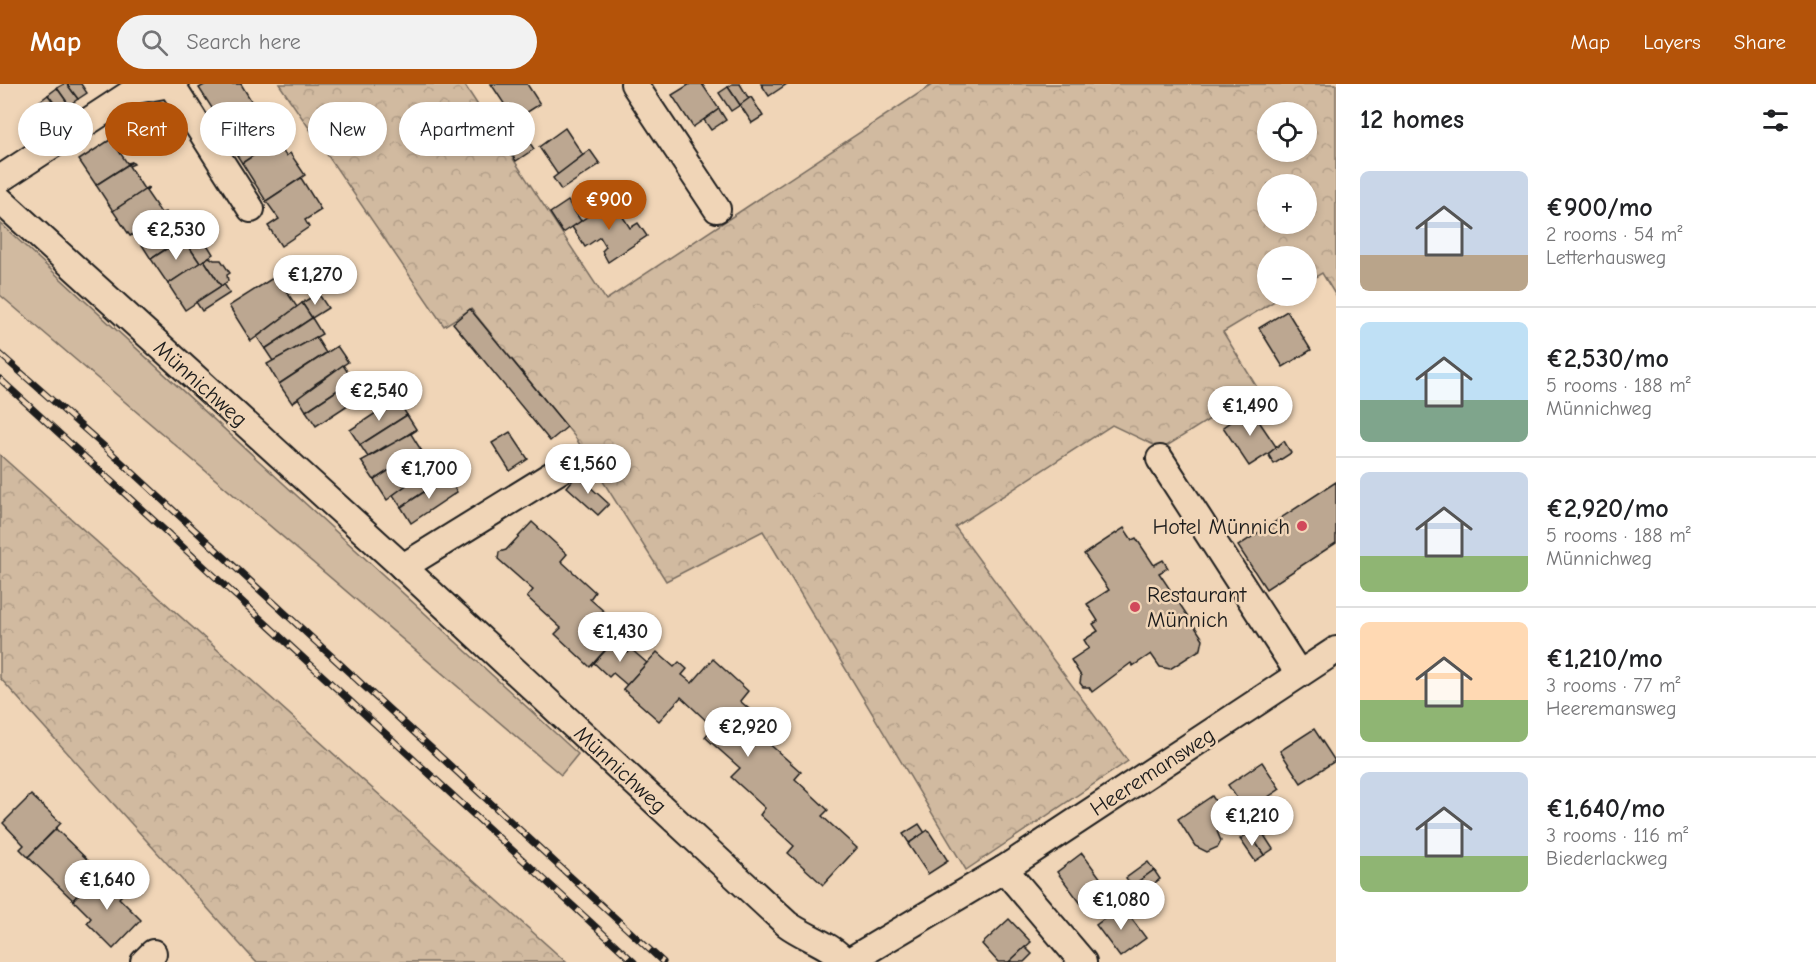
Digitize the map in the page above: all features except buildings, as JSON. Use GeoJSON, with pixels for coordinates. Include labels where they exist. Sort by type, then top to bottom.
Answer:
{"type":"FeatureCollection","features":[{"type":"Feature","properties":{"kind":"street"},"geometry":{"type":"LineString","coordinates":[[0,179],[134,87],[171,84],[251,209]]}},
{"type":"Feature","properties":{"kind":"street"},"geometry":{"type":"LineString","coordinates":[[639,86],[717,209]]}},
{"type":"Feature","properties":{"kind":"street","name":"Münnichweg"},"geometry":{"type":"LineString","coordinates":[[0,200],[403,567],[787,924],[801,934],[836,951],[847,962]]}},
{"type":"Feature","properties":{"kind":"street"},"geometry":{"type":"LineString","coordinates":[[1160,459],[1299,674]]}},
{"type":"Feature","properties":{"kind":"street"},"geometry":{"type":"LineString","coordinates":[[403,567],[573,462]]}},
{"type":"Feature","properties":{"kind":"street","name":"Heeremansweg"},"geometry":{"type":"LineString","coordinates":[[847,962],[1004,869],[1336,650]]}},
{"type":"Feature","properties":{"kind":"street"},"geometry":{"type":"LineString","coordinates":[[1004,869],[1083,962]]}},
{"type":"Feature","properties":{"kind":"green space"},"geometry":{"type":"Polygon","coordinates":[[[279,84],[464,84],[476,102],[399,102],[399,156],[511,156],[606,300],[933,84],[1336,84],[1336,296],[1322,273],[1317,276],[1317,246],[1257,246],[1257,306],[1266,306],[1223,332],[1258,389],[1162,449],[1112,425],[955,527],[1128,761],[966,870],[763,531],[666,581],[575,437],[471,309],[444,326],[328,156],[387,156],[387,102],[308,102],[308,127],[296,109],[296,102],[291,102],[279,84]]]}},
{"type":"Feature","properties":{"kind":"green space"},"geometry":{"type":"Polygon","coordinates":[[[0,223],[578,754],[561,775],[0,295],[0,223]]]}},
{"type":"Feature","properties":{"kind":"green space"},"geometry":{"type":"Polygon","coordinates":[[[0,455],[566,962],[256,962],[0,678],[0,455]]]}},
{"type":"Feature","properties":{"kind":"railway"},"geometry":{"type":"LineString","coordinates":[[0,354],[106,448],[663,962]]}},
{"type":"Feature","properties":{"kind":"railway"},"geometry":{"type":"LineString","coordinates":[[0,379],[634,962]]}},
{"type":"Feature","properties":{"kind":"place","name":"Hotel Münnich"},"geometry":{"type":"Point","coordinates":[1302,526]}},
{"type":"Feature","properties":{"kind":"place","name":"Restaurant Münnich"},"geometry":{"type":"Point","coordinates":[1135,607]}}]}
